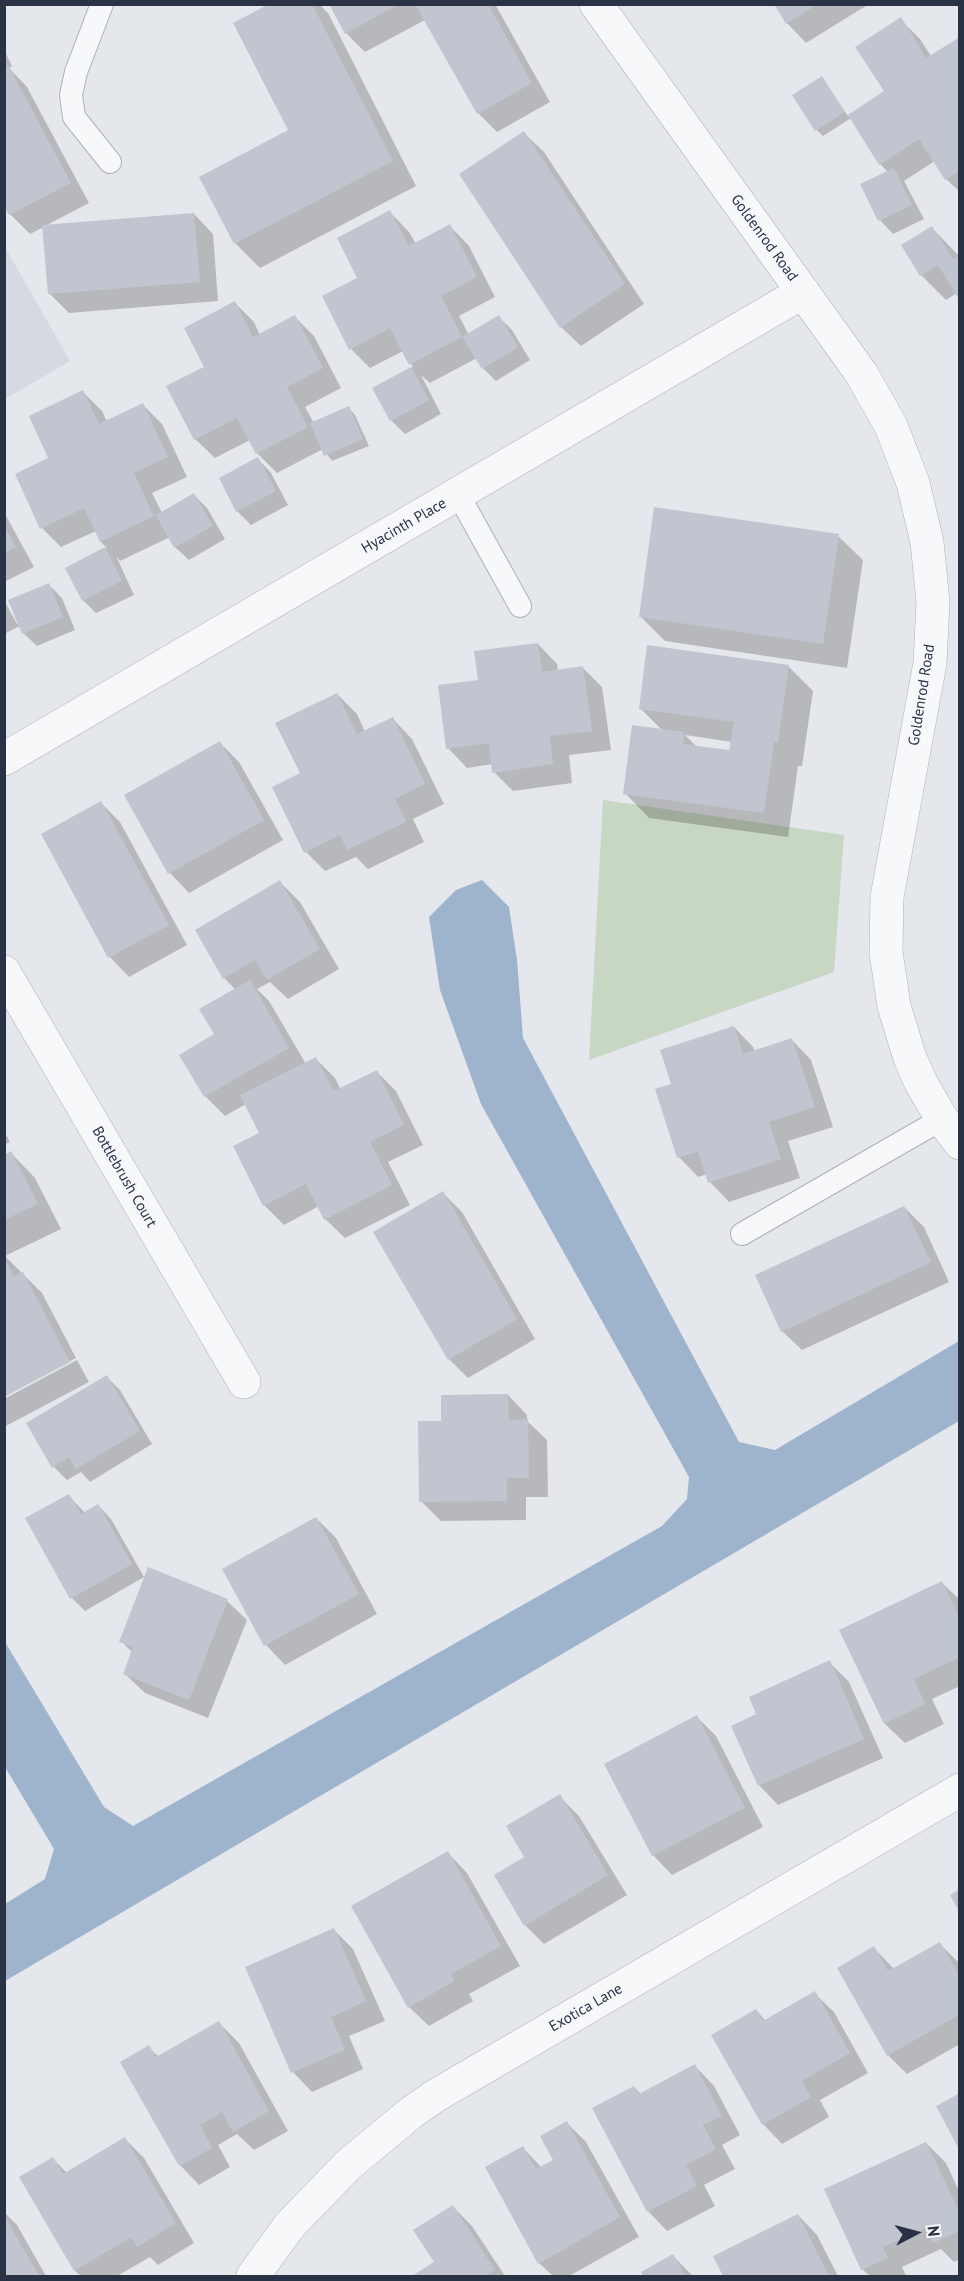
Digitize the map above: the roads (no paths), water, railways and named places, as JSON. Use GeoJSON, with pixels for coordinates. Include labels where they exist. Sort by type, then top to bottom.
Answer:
{"type":"FeatureCollection","features":[{"type":"Feature","properties":{"kind":"street","name":"Goldenrod Road"},"geometry":{"type":"LineString","coordinates":[[596,4],[861,374],[891,426],[913,483],[927,542],[933,602],[930,663],[887,897],[886,952],[894,1006],[910,1058],[921,1083],[951,1131]]}},
{"type":"Feature","properties":{"kind":"street","name":"Hyacinth Place"},"geometry":{"type":"LineString","coordinates":[[4,759],[803,292]]}},
{"type":"Feature","properties":{"kind":"street","name":"Bottlebrush Court"},"geometry":{"type":"LineString","coordinates":[[4,972],[244,1382]]}},
{"type":"Feature","properties":{"kind":"street","name":"Exotica Lane"},"geometry":{"type":"LineString","coordinates":[[253,2277],[290,2225],[348,2165],[412,2112],[960,1790]]}},
{"type":"Feature","properties":{"kind":"lane"},"geometry":{"type":"LineString","coordinates":[[102,4],[76,72],[71,94],[74,117],[110,162]]}},
{"type":"Feature","properties":{"kind":"lane"},"geometry":{"type":"LineString","coordinates":[[458,494],[520,606]]}},
{"type":"Feature","properties":{"kind":"lane"},"geometry":{"type":"LineString","coordinates":[[742,1234],[951,1131]]}},
{"type":"Feature","properties":{"kind":"water"},"geometry":{"type":"Polygon","coordinates":[[[482,880],[509,907],[517,960],[523,1038],[739,1442],[775,1450],[959,1341],[959,1421],[5,1981],[5,1904],[45,1879],[54,1849],[5,1767],[5,1642],[104,1807],[133,1826],[662,1526],[687,1499],[689,1477],[481,1104],[440,990],[429,917],[456,890],[482,880]]]}}]}
